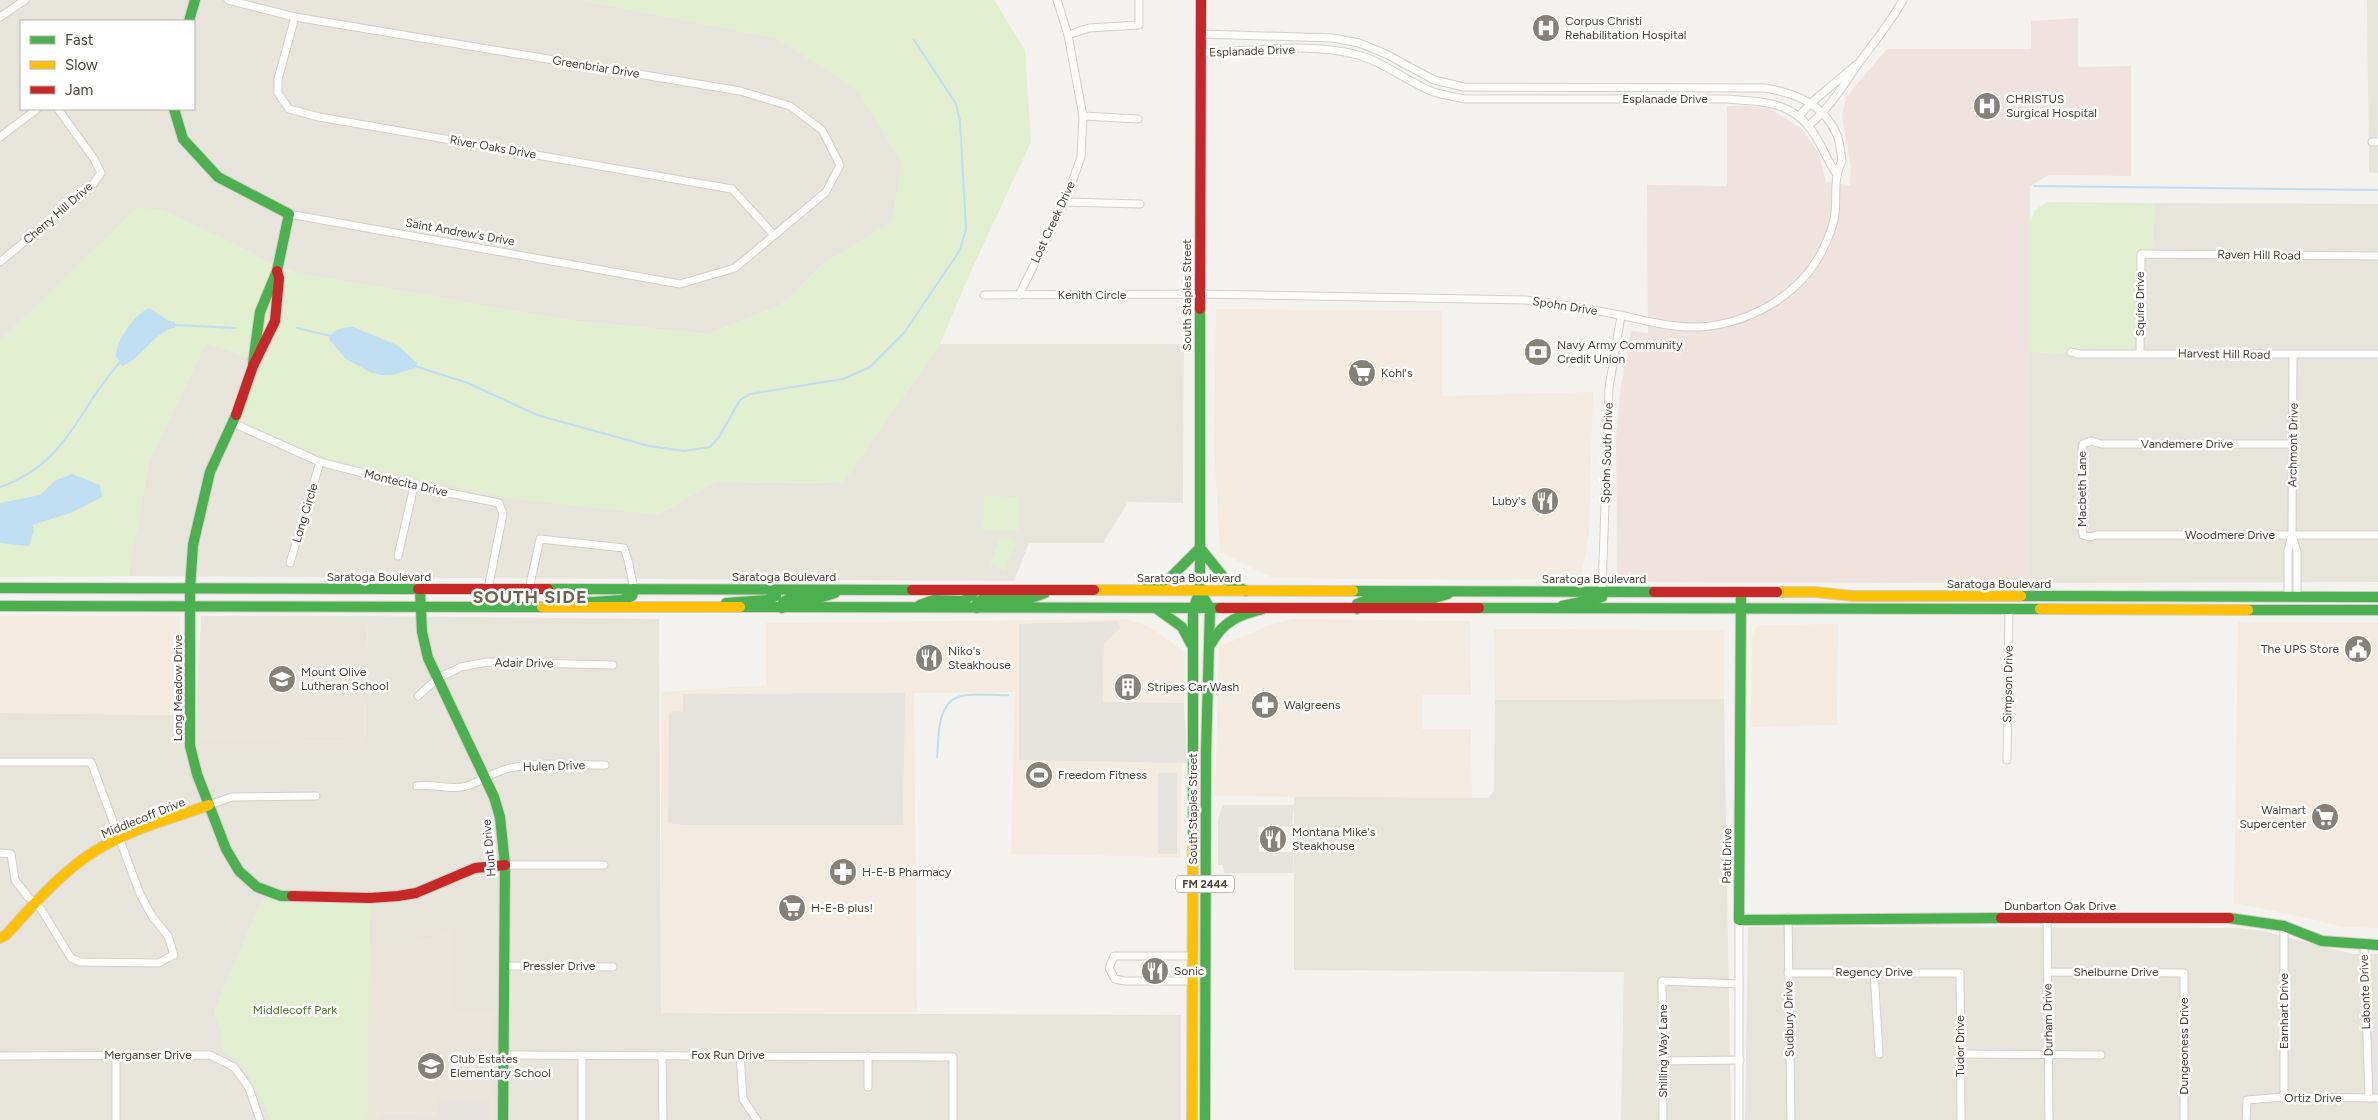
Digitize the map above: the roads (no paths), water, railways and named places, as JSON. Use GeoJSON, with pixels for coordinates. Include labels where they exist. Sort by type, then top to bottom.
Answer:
{"type":"FeatureCollection","features":[{"type":"Feature","properties":{"kind":"main road"},"geometry":{"type":"LineString","coordinates":[[189,20],[195,0]]}},
{"type":"Feature","properties":{"kind":"main road","name":"South Staples Street"},"geometry":{"type":"LineString","coordinates":[[1192,1120],[1193,609],[1200,590],[1199,294],[1201,0]]}},
{"type":"Feature","properties":{"kind":"main road","name":"Saint Andrew's Drive"},"geometry":{"type":"LineString","coordinates":[[174,110],[183,139],[218,177],[289,214]]}},
{"type":"Feature","properties":{"kind":"main road","name":"Long Meadow Drive"},"geometry":{"type":"LineString","coordinates":[[253,366],[260,312],[277,271],[289,214]]}},
{"type":"Feature","properties":{"kind":"main road","name":"Long Meadow Drive"},"geometry":{"type":"LineString","coordinates":[[277,271],[279,278],[275,320],[253,366],[233,423],[210,472],[193,545],[190,589],[190,746],[197,774],[226,848],[239,871],[257,887],[281,896],[370,898],[398,896],[422,891],[475,868],[505,865]]}},
{"type":"Feature","properties":{"kind":"main road"},"geometry":{"type":"LineString","coordinates":[[1144,590],[1161,585],[1176,575],[1200,548],[1225,579],[1246,591]]}},
{"type":"Feature","properties":{"kind":"main road","name":"Saratoga Boulevard"},"geometry":{"type":"LineString","coordinates":[[0,588],[1458,590],[1814,592],[1852,596],[2378,597]]}},
{"type":"Feature","properties":{"kind":"main road"},"geometry":{"type":"LineString","coordinates":[[563,607],[592,600],[624,600],[632,596],[634,589]]}},
{"type":"Feature","properties":{"kind":"main road","name":"Hunt Drive"},"geometry":{"type":"LineString","coordinates":[[420,590],[419,607],[428,658],[485,778],[500,817],[505,865],[503,1120]]}},
{"type":"Feature","properties":{"kind":"main road"},"geometry":{"type":"LineString","coordinates":[[710,607],[738,600],[769,600],[776,596],[776,590]]}},
{"type":"Feature","properties":{"kind":"main road"},"geometry":{"type":"LineString","coordinates":[[782,608],[783,602],[790,598],[819,598],[843,590]]}},
{"type":"Feature","properties":{"kind":"main road"},"geometry":{"type":"LineString","coordinates":[[912,608],[934,600],[964,600],[976,590]]}},
{"type":"Feature","properties":{"kind":"main road"},"geometry":{"type":"LineString","coordinates":[[977,608],[977,602],[983,599],[1028,599],[1056,590]]}},
{"type":"Feature","properties":{"kind":"main road","name":"South Staples Street"},"geometry":{"type":"LineString","coordinates":[[1200,590],[1210,609],[1205,889],[1205,1120]]}},
{"type":"Feature","properties":{"kind":"main road"},"geometry":{"type":"LineString","coordinates":[[1357,609],[1357,604],[1366,600],[1428,600],[1458,590]]}},
{"type":"Feature","properties":{"kind":"main road"},"geometry":{"type":"LineString","coordinates":[[1552,610],[1580,601],[1599,599],[1602,592]]}},
{"type":"Feature","properties":{"kind":"main road","name":"Patti Drive"},"geometry":{"type":"LineString","coordinates":[[1739,920],[1741,592]]}},
{"type":"Feature","properties":{"kind":"main road"},"geometry":{"type":"LineString","coordinates":[[2009,609],[2012,603],[2056,596]]}},
{"type":"Feature","properties":{"kind":"main road"},"geometry":{"type":"LineString","coordinates":[[2265,610],[2292,603],[2293,597]]}},
{"type":"Feature","properties":{"kind":"main road"},"geometry":{"type":"LineString","coordinates":[[2302,610],[2307,604],[2328,597]]}},
{"type":"Feature","properties":{"kind":"main road","name":"Saratoga Boulevard"},"geometry":{"type":"LineString","coordinates":[[0,606],[2378,610]]}},
{"type":"Feature","properties":{"kind":"main road"},"geometry":{"type":"LineString","coordinates":[[1157,609],[1182,627],[1193,649]]}},
{"type":"Feature","properties":{"kind":"main road"},"geometry":{"type":"LineString","coordinates":[[1209,648],[1221,625],[1233,617],[1263,609]]}},
{"type":"Feature","properties":{"kind":"main road","name":"Middlecoff Drive"},"geometry":{"type":"LineString","coordinates":[[0,938],[6,935],[34,903],[75,865],[120,838],[209,804]]}},
{"type":"Feature","properties":{"kind":"main road"},"geometry":{"type":"LineString","coordinates":[[1193,870],[1197,871],[1200,882],[1205,889]]}},
{"type":"Feature","properties":{"kind":"main road","name":"Dunbarton Oak Drive"},"geometry":{"type":"LineString","coordinates":[[1739,920],[1788,918],[2237,918],[2284,926],[2322,941],[2364,946],[2378,945]]}},
{"type":"Feature","properties":{"kind":"main road"},"geometry":{"type":"LineString","coordinates":[[1192,1038],[1199,1058],[1205,1061]]}},
{"type":"Feature","properties":{"kind":"main road"},"geometry":{"type":"LineString","coordinates":[[1192,1070],[1198,1071],[1205,1095]]}},
{"type":"Feature","properties":{"kind":"street"},"geometry":{"type":"LineString","coordinates":[[0,17],[25,0]]}},
{"type":"Feature","properties":{"kind":"street","name":"Greenbriar Drive"},"geometry":{"type":"LineString","coordinates":[[228,0],[295,17],[740,91],[790,106],[822,130],[840,165],[826,192],[774,235]]}},
{"type":"Feature","properties":{"kind":"street","name":"Lost Creek Drive"},"geometry":{"type":"LineString","coordinates":[[1019,295],[1065,202],[1081,157],[1084,116],[1068,35],[1057,0]]}},
{"type":"Feature","properties":{"kind":"street"},"geometry":{"type":"LineString","coordinates":[[1068,35],[1089,28],[1139,25],[1139,0]]}},
{"type":"Feature","properties":{"kind":"street"},"geometry":{"type":"LineString","coordinates":[[1808,126],[1823,114],[1849,81],[1887,28],[1903,0]]}},
{"type":"Feature","properties":{"kind":"street","name":"River Oaks Drive"},"geometry":{"type":"LineString","coordinates":[[295,17],[278,79],[278,93],[289,109],[320,117],[732,189],[774,235]]}},
{"type":"Feature","properties":{"kind":"street","name":"Esplanade Drive"},"geometry":{"type":"LineString","coordinates":[[1202,34],[1333,38],[1359,43],[1434,80],[1464,87],[1766,88],[1790,92],[1811,103],[1823,114],[1837,134],[1842,161],[1836,173]]}},
{"type":"Feature","properties":{"kind":"street","name":"Esplanade Drive"},"geometry":{"type":"LineString","coordinates":[[1302,38],[1302,49]]}},
{"type":"Feature","properties":{"kind":"street","name":"Esplanade Drive"},"geometry":{"type":"LineString","coordinates":[[1201,53],[1302,49],[1339,51],[1369,59],[1431,91],[1464,99],[1727,99],[1768,102],[1787,108],[1799,116],[1808,126],[1836,173]]}},
{"type":"Feature","properties":{"kind":"street"},"geometry":{"type":"LineString","coordinates":[[1369,59],[1374,49]]}},
{"type":"Feature","properties":{"kind":"street"},"geometry":{"type":"LineString","coordinates":[[1799,116],[1811,103],[1861,62]]}},
{"type":"Feature","properties":{"kind":"street"},"geometry":{"type":"LineString","coordinates":[[1492,88],[1492,99]]}},
{"type":"Feature","properties":{"kind":"street"},"geometry":{"type":"LineString","coordinates":[[1602,99],[1603,88]]}},
{"type":"Feature","properties":{"kind":"street"},"geometry":{"type":"LineString","coordinates":[[1727,88],[1727,99]]}},
{"type":"Feature","properties":{"kind":"street"},"geometry":{"type":"LineString","coordinates":[[0,137],[36,110]]}},
{"type":"Feature","properties":{"kind":"street","name":"Cherry Hill Drive"},"geometry":{"type":"LineString","coordinates":[[0,262],[91,187],[101,173],[94,159],[59,110]]}},
{"type":"Feature","properties":{"kind":"street"},"geometry":{"type":"LineString","coordinates":[[1084,116],[1138,119]]}},
{"type":"Feature","properties":{"kind":"street","name":"Spohn Drive"},"geometry":{"type":"LineString","coordinates":[[1199,294],[1526,300],[1566,304],[1661,324],[1699,327],[1738,319],[1761,310],[1784,296],[1804,278],[1823,250],[1835,216],[1836,173]]}},
{"type":"Feature","properties":{"kind":"street"},"geometry":{"type":"LineString","coordinates":[[1065,202],[1140,204]]}},
{"type":"Feature","properties":{"kind":"street","name":"Saint Andrew's Drive"},"geometry":{"type":"LineString","coordinates":[[289,214],[680,284],[735,268],[774,235]]}},
{"type":"Feature","properties":{"kind":"street","name":"Raven Hill Road"},"geometry":{"type":"LineString","coordinates":[[2141,254],[2378,256]]}},
{"type":"Feature","properties":{"kind":"street","name":"Squire Drive"},"geometry":{"type":"LineString","coordinates":[[2140,353],[2141,254]]}},
{"type":"Feature","properties":{"kind":"street","name":"Kenith Circle"},"geometry":{"type":"LineString","coordinates":[[984,295],[1199,294]]}},
{"type":"Feature","properties":{"kind":"street","name":"Spohn South Drive"},"geometry":{"type":"LineString","coordinates":[[1602,592],[1609,388],[1621,316]]}},
{"type":"Feature","properties":{"kind":"street","name":"Harvest Hill Road"},"geometry":{"type":"LineString","coordinates":[[2071,352],[2079,354],[2378,354]]}},
{"type":"Feature","properties":{"kind":"street","name":"Archmont Drive"},"geometry":{"type":"LineString","coordinates":[[2293,355],[2292,535],[2297,550],[2293,597]]}},
{"type":"Feature","properties":{"kind":"street","name":"Montecita Drive"},"geometry":{"type":"LineString","coordinates":[[233,423],[320,462],[414,486],[499,503],[503,514],[488,589]]}},
{"type":"Feature","properties":{"kind":"street","name":"Vandemere Drive"},"geometry":{"type":"LineString","coordinates":[[2083,444],[2091,441],[2101,444],[2293,444]]}},
{"type":"Feature","properties":{"kind":"street","name":"Macbeth Lane"},"geometry":{"type":"LineString","coordinates":[[2083,444],[2080,452],[2083,464],[2084,516],[2080,527],[2083,535]]}},
{"type":"Feature","properties":{"kind":"street","name":"Long Circle"},"geometry":{"type":"LineString","coordinates":[[290,564],[320,462]]}},
{"type":"Feature","properties":{"kind":"street"},"geometry":{"type":"LineString","coordinates":[[398,556],[414,486]]}},
{"type":"Feature","properties":{"kind":"street","name":"Woodmere Drive"},"geometry":{"type":"LineString","coordinates":[[2083,535],[2090,537],[2097,535],[2292,535],[2346,533],[2378,535]]}},
{"type":"Feature","properties":{"kind":"street"},"geometry":{"type":"LineString","coordinates":[[529,589],[540,539],[624,548],[634,589]]}},
{"type":"Feature","properties":{"kind":"street","name":"Simpson Drive"},"geometry":{"type":"LineString","coordinates":[[2007,760],[2009,609]]}},
{"type":"Feature","properties":{"kind":"street","name":"Adair Drive"},"geometry":{"type":"LineString","coordinates":[[418,696],[438,678],[461,667],[487,662],[613,665]]}},
{"type":"Feature","properties":{"kind":"street"},"geometry":{"type":"LineString","coordinates":[[0,762],[91,762],[140,894],[152,916],[168,936],[174,955],[158,963],[80,962],[71,958],[54,926],[14,880],[11,854],[0,853]]}},
{"type":"Feature","properties":{"kind":"street","name":"Hulen Drive"},"geometry":{"type":"LineString","coordinates":[[418,786],[431,784],[447,788],[466,786],[503,770],[529,765],[606,765]]}},
{"type":"Feature","properties":{"kind":"street"},"geometry":{"type":"LineString","coordinates":[[209,804],[232,797],[316,796]]}},
{"type":"Feature","properties":{"kind":"street","name":"Long Meadow Drive"},"geometry":{"type":"LineString","coordinates":[[505,865],[604,865]]}},
{"type":"Feature","properties":{"kind":"street","name":"Sudbury Drive"},"geometry":{"type":"LineString","coordinates":[[1788,918],[1791,1120]]}},
{"type":"Feature","properties":{"kind":"street","name":"Durham Drive"},"geometry":{"type":"LineString","coordinates":[[2047,919],[2049,1120]]}},
{"type":"Feature","properties":{"kind":"street","name":"Patti Drive"},"geometry":{"type":"LineString","coordinates":[[1739,920],[1739,1120]]}},
{"type":"Feature","properties":{"kind":"street","name":"Earnhart Drive"},"geometry":{"type":"LineString","coordinates":[[2284,926],[2284,1097]]}},
{"type":"Feature","properties":{"kind":"street","name":"Labonte Drive"},"geometry":{"type":"LineString","coordinates":[[2364,946],[2369,1098]]}},
{"type":"Feature","properties":{"kind":"street"},"geometry":{"type":"LineString","coordinates":[[1192,956],[1114,956],[1109,968],[1115,979],[1125,981],[1192,981]]}},
{"type":"Feature","properties":{"kind":"street","name":"Pressler Drive"},"geometry":{"type":"LineString","coordinates":[[505,966],[613,967]]}},
{"type":"Feature","properties":{"kind":"street"},"geometry":{"type":"LineString","coordinates":[[1874,971],[1879,1054]]}},
{"type":"Feature","properties":{"kind":"street","name":"Regency Drive"},"geometry":{"type":"LineString","coordinates":[[1788,973],[1874,971],[1960,973]]}},
{"type":"Feature","properties":{"kind":"street","name":"Shelburne Drive"},"geometry":{"type":"LineString","coordinates":[[2048,972],[2184,973]]}},
{"type":"Feature","properties":{"kind":"street","name":"Tudor Drive"},"geometry":{"type":"LineString","coordinates":[[1960,973],[1961,1120]]}},
{"type":"Feature","properties":{"kind":"street","name":"Dungeoness Drive"},"geometry":{"type":"LineString","coordinates":[[2184,973],[2184,1120]]}},
{"type":"Feature","properties":{"kind":"street","name":"Shilling Way Lane"},"geometry":{"type":"LineString","coordinates":[[1662,1120],[1664,1061],[1662,981],[1739,984]]}},
{"type":"Feature","properties":{"kind":"street"},"geometry":{"type":"LineString","coordinates":[[1961,1054],[2049,1056],[2101,1054]]}},
{"type":"Feature","properties":{"kind":"street","name":"Merganser Drive"},"geometry":{"type":"LineString","coordinates":[[0,1056],[210,1055],[234,1067],[249,1088],[260,1120]]}},
{"type":"Feature","properties":{"kind":"street","name":"Fox Run Drive"},"geometry":{"type":"LineString","coordinates":[[503,1055],[954,1057],[953,1120]]}},
{"type":"Feature","properties":{"kind":"street"},"geometry":{"type":"LineString","coordinates":[[582,1055],[582,1120]]}},
{"type":"Feature","properties":{"kind":"street"},"geometry":{"type":"LineString","coordinates":[[662,1055],[663,1120]]}},
{"type":"Feature","properties":{"kind":"street"},"geometry":{"type":"LineString","coordinates":[[740,1055],[743,1099],[757,1120]]}},
{"type":"Feature","properties":{"kind":"street"},"geometry":{"type":"LineString","coordinates":[[116,1056],[116,1120]]}},
{"type":"Feature","properties":{"kind":"street"},"geometry":{"type":"LineString","coordinates":[[868,1056],[868,1087]]}},
{"type":"Feature","properties":{"kind":"street"},"geometry":{"type":"LineString","coordinates":[[1664,1061],[1740,1060]]}},
{"type":"Feature","properties":{"kind":"street","name":"Ortiz Drive"},"geometry":{"type":"LineString","coordinates":[[2246,1120],[2247,1100],[2284,1097],[2378,1098]]}},
{"type":"Feature","properties":{"kind":"water"},"geometry":{"type":"Polygon","coordinates":[[[149,308],[169,321],[175,322],[175,328],[168,329],[162,333],[136,357],[122,366],[116,357],[122,336],[132,322],[149,308]]]}},
{"type":"Feature","properties":{"kind":"water"},"geometry":{"type":"Polygon","coordinates":[[[353,327],[397,345],[417,363],[415,368],[392,375],[381,375],[372,373],[346,359],[329,339],[331,335],[342,328],[353,327]]]}},
{"type":"Feature","properties":{"kind":"water"},"geometry":{"type":"Polygon","coordinates":[[[72,474],[100,485],[102,497],[73,512],[32,525],[34,530],[29,546],[0,543],[0,503],[40,495],[55,481],[72,474]]]}},
{"type":"Feature","properties":{"kind":"waterway"},"geometry":{"type":"LineString","coordinates":[[415,366],[468,383],[537,415],[649,446],[684,451],[710,447],[719,437],[740,400],[750,394],[843,379],[870,367],[904,333],[960,250],[966,229],[960,121],[956,104],[914,40]]}},
{"type":"Feature","properties":{"kind":"waterway"},"geometry":{"type":"LineString","coordinates":[[2034,186],[2378,190]]}},
{"type":"Feature","properties":{"kind":"waterway"},"geometry":{"type":"LineString","coordinates":[[175,325],[235,328]]}},
{"type":"Feature","properties":{"kind":"waterway"},"geometry":{"type":"LineString","coordinates":[[297,328],[331,336]]}},
{"type":"Feature","properties":{"kind":"waterway"},"geometry":{"type":"LineString","coordinates":[[0,487],[23,477],[42,464],[57,449],[106,379],[121,361]]}},
{"type":"Feature","properties":{"kind":"waterway"},"geometry":{"type":"LineString","coordinates":[[937,757],[940,723],[942,715],[951,701],[958,697],[969,695],[1008,695]]}},
{"type":"Feature","properties":{"kind":"place","name":"Corpus Christi Rehabilitation Hospital"},"geometry":{"type":"Point","coordinates":[1546,28]}},
{"type":"Feature","properties":{"kind":"place","name":"CHRISTUS Surgical Hospital"},"geometry":{"type":"Point","coordinates":[1987,106]}},
{"type":"Feature","properties":{"kind":"place","name":"Navy Army Community Credit Union"},"geometry":{"type":"Point","coordinates":[1538,352]}},
{"type":"Feature","properties":{"kind":"place","name":"Kohl's"},"geometry":{"type":"Point","coordinates":[1362,373]}},
{"type":"Feature","properties":{"kind":"place","name":"Luby's"},"geometry":{"type":"Point","coordinates":[1545,501]}},
{"type":"Feature","properties":{"kind":"place","name":"The UPS Store"},"geometry":{"type":"Point","coordinates":[2358,649]}},
{"type":"Feature","properties":{"kind":"place","name":"Niko's Steakhouse"},"geometry":{"type":"Point","coordinates":[929,658]}},
{"type":"Feature","properties":{"kind":"place","name":"Mount Olive Lutheran School"},"geometry":{"type":"Point","coordinates":[282,679]}},
{"type":"Feature","properties":{"kind":"place","name":"Stripes Car Wash"},"geometry":{"type":"Point","coordinates":[1128,687]}},
{"type":"Feature","properties":{"kind":"place","name":"Walgreens"},"geometry":{"type":"Point","coordinates":[1265,705]}},
{"type":"Feature","properties":{"kind":"place","name":"Freedom Fitness"},"geometry":{"type":"Point","coordinates":[1039,775]}},
{"type":"Feature","properties":{"kind":"place","name":"Walmart Supercenter"},"geometry":{"type":"Point","coordinates":[2325,817]}},
{"type":"Feature","properties":{"kind":"place","name":"Montana Mike's Steakhouse"},"geometry":{"type":"Point","coordinates":[1273,839]}},
{"type":"Feature","properties":{"kind":"place","name":"H-E-B Pharmacy"},"geometry":{"type":"Point","coordinates":[843,872]}},
{"type":"Feature","properties":{"kind":"place","name":"H-E-B plus!"},"geometry":{"type":"Point","coordinates":[792,908]}},
{"type":"Feature","properties":{"kind":"place","name":"Sonic"},"geometry":{"type":"Point","coordinates":[1155,971]}},
{"type":"Feature","properties":{"kind":"place","name":"Club Estates Elementary School"},"geometry":{"type":"Point","coordinates":[431,1066]}},
{"type":"Feature","properties":{"kind":"district","name":"SOUTH SIDE"},"geometry":{"type":"Point","coordinates":[530,597]}},
{"type":"Feature","properties":{"kind":"park label","name":"Middlecoff Park"},"geometry":{"type":"Point","coordinates":[295,1010]}}]}
